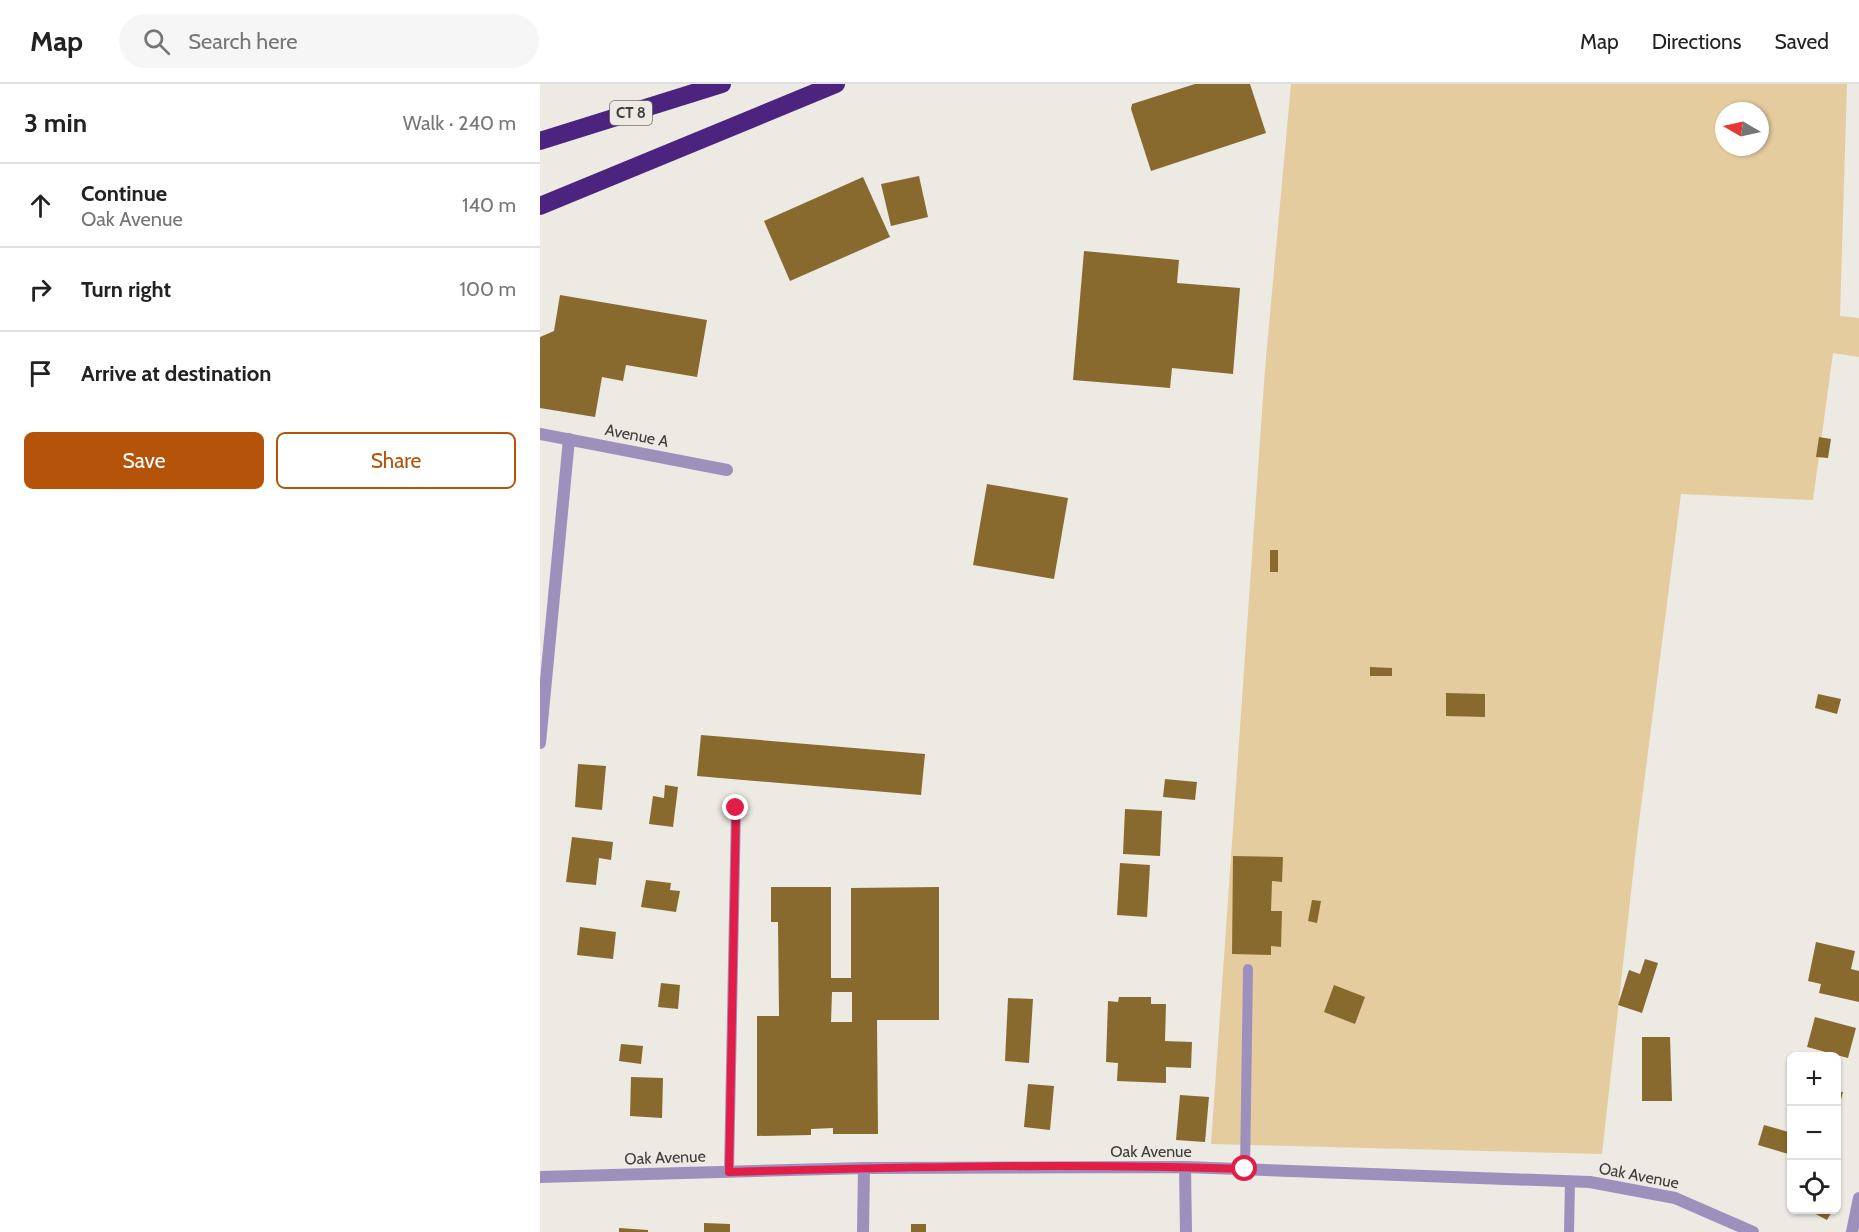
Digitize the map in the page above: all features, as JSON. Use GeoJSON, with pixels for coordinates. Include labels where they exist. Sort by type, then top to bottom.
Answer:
{"type":"FeatureCollection","features":[{"type":"Feature","properties":{"kind":"highway","name":"CT 8"},"geometry":{"type":"LineString","coordinates":[[540,141],[722,84]]}},
{"type":"Feature","properties":{"kind":"highway"},"geometry":{"type":"LineString","coordinates":[[540,206],[836,84]]}},
{"type":"Feature","properties":{"kind":"street","name":"Avenue A"},"geometry":{"type":"LineString","coordinates":[[540,434],[727,470]]}},
{"type":"Feature","properties":{"kind":"street"},"geometry":{"type":"LineString","coordinates":[[540,743],[569,440]]}},
{"type":"Feature","properties":{"kind":"street"},"geometry":{"type":"LineString","coordinates":[[1185,1167],[1186,1232]]}},
{"type":"Feature","properties":{"kind":"street","name":"Oak Avenue"},"geometry":{"type":"LineString","coordinates":[[540,1177],[864,1168],[1185,1167],[1570,1181],[1590,1182],[1675,1198],[1753,1232]]}},
{"type":"Feature","properties":{"kind":"street"},"geometry":{"type":"LineString","coordinates":[[863,1232],[864,1168]]}},
{"type":"Feature","properties":{"kind":"street"},"geometry":{"type":"LineString","coordinates":[[1852,1232],[1859,1198]]}},
{"type":"Feature","properties":{"kind":"lane"},"geometry":{"type":"LineString","coordinates":[[729,1172],[736,808]]}},
{"type":"Feature","properties":{"kind":"lane"},"geometry":{"type":"LineString","coordinates":[[1245,1169],[1248,969]]}},
{"type":"Feature","properties":{"kind":"lane"},"geometry":{"type":"LineString","coordinates":[[1569,1232],[1570,1181]]}},
{"type":"Feature","properties":{"kind":"shaded area"},"geometry":{"type":"Polygon","coordinates":[[[1291,84],[1847,84],[1840,316],[1859,318],[1859,357],[1833,353],[1813,500],[1681,494],[1637,838],[1602,1154],[1211,1144],[1265,369],[1291,84]]]}},
{"type":"Feature","properties":{"kind":"building"},"geometry":{"type":"Polygon","coordinates":[[[1195,84],[1250,84],[1266,133],[1151,171],[1131,109],[1132,104],[1195,84]]]}},
{"type":"Feature","properties":{"kind":"building"},"geometry":{"type":"Polygon","coordinates":[[[919,176],[928,217],[891,226],[881,184],[919,176]]]}},
{"type":"Feature","properties":{"kind":"building"},"geometry":{"type":"Polygon","coordinates":[[[863,177],[890,237],[790,281],[764,221],[863,177]]]}},
{"type":"Feature","properties":{"kind":"building"},"geometry":{"type":"Polygon","coordinates":[[[1084,251],[1179,260],[1177,283],[1240,288],[1233,374],[1172,368],[1170,388],[1073,380],[1084,251]]]}},
{"type":"Feature","properties":{"kind":"building"},"geometry":{"type":"Polygon","coordinates":[[[560,295],[707,320],[697,377],[626,365],[623,381],[602,377],[595,417],[540,408],[540,337],[554,331],[560,295]]]}},
{"type":"Feature","properties":{"kind":"building"},"geometry":{"type":"Polygon","coordinates":[[[1819,437],[1831,439],[1828,458],[1816,457],[1819,437]]]}},
{"type":"Feature","properties":{"kind":"building"},"geometry":{"type":"Polygon","coordinates":[[[987,484],[1068,498],[1054,579],[973,565],[987,484]]]}},
{"type":"Feature","properties":{"kind":"building"},"geometry":{"type":"Polygon","coordinates":[[[1270,550],[1278,550],[1278,572],[1270,572],[1270,550]]]}},
{"type":"Feature","properties":{"kind":"building"},"geometry":{"type":"Polygon","coordinates":[[[1370,667],[1392,668],[1392,676],[1370,676],[1370,667]]]}},
{"type":"Feature","properties":{"kind":"building"},"geometry":{"type":"Polygon","coordinates":[[[1446,693],[1485,694],[1485,717],[1446,716],[1446,693]]]}},
{"type":"Feature","properties":{"kind":"building"},"geometry":{"type":"Polygon","coordinates":[[[1818,694],[1841,699],[1837,714],[1815,708],[1818,694]]]}},
{"type":"Feature","properties":{"kind":"building"},"geometry":{"type":"Polygon","coordinates":[[[701,735],[925,754],[921,795],[697,776],[701,735]]]}},
{"type":"Feature","properties":{"kind":"building"},"geometry":{"type":"Polygon","coordinates":[[[578,764],[606,766],[602,810],[575,807],[578,764]]]}},
{"type":"Feature","properties":{"kind":"building"},"geometry":{"type":"Polygon","coordinates":[[[1165,779],[1197,782],[1195,800],[1163,797],[1165,779]]]}},
{"type":"Feature","properties":{"kind":"building"},"geometry":{"type":"Polygon","coordinates":[[[665,785],[678,787],[673,827],[649,824],[653,796],[664,798],[665,785]]]}},
{"type":"Feature","properties":{"kind":"building"},"geometry":{"type":"Polygon","coordinates":[[[1125,809],[1162,811],[1160,856],[1123,854],[1125,809]]]}},
{"type":"Feature","properties":{"kind":"building"},"geometry":{"type":"Polygon","coordinates":[[[572,837],[613,842],[611,860],[599,858],[596,885],[566,882],[572,837]]]}},
{"type":"Feature","properties":{"kind":"building"},"geometry":{"type":"Polygon","coordinates":[[[1233,856],[1283,857],[1282,882],[1272,881],[1271,911],[1282,911],[1281,947],[1271,946],[1271,955],[1232,954],[1233,856]]]}},
{"type":"Feature","properties":{"kind":"building"},"geometry":{"type":"Polygon","coordinates":[[[1120,863],[1150,865],[1147,917],[1117,915],[1120,863]]]}},
{"type":"Feature","properties":{"kind":"building"},"geometry":{"type":"Polygon","coordinates":[[[646,880],[671,883],[670,890],[680,891],[676,912],[641,907],[646,880]]]}},
{"type":"Feature","properties":{"kind":"building"},"geometry":{"type":"Polygon","coordinates":[[[771,887],[831,887],[831,978],[851,978],[851,888],[939,887],[939,1020],[877,1020],[878,1134],[833,1134],[833,1128],[811,1129],[811,1135],[757,1136],[757,1016],[779,1016],[778,922],[771,922],[771,887]],[[832,992],[831,1022],[852,1022],[852,992],[832,992]]]}},
{"type":"Feature","properties":{"kind":"building"},"geometry":{"type":"Polygon","coordinates":[[[1312,900],[1321,901],[1317,923],[1308,921],[1312,900]]]}},
{"type":"Feature","properties":{"kind":"building"},"geometry":{"type":"Polygon","coordinates":[[[580,927],[616,932],[613,959],[577,955],[580,927]]]}},
{"type":"Feature","properties":{"kind":"building"},"geometry":{"type":"Polygon","coordinates":[[[1816,942],[1855,951],[1851,969],[1859,971],[1859,1002],[1819,993],[1821,984],[1808,981],[1816,942]]]}},
{"type":"Feature","properties":{"kind":"building"},"geometry":{"type":"Polygon","coordinates":[[[1645,959],[1658,963],[1642,1013],[1618,1005],[1629,970],[1640,974],[1645,959]]]}},
{"type":"Feature","properties":{"kind":"building"},"geometry":{"type":"Polygon","coordinates":[[[661,983],[680,985],[678,1009],[658,1007],[661,983]]]}},
{"type":"Feature","properties":{"kind":"building"},"geometry":{"type":"Polygon","coordinates":[[[1334,985],[1365,997],[1355,1024],[1324,1012],[1334,985]]]}},
{"type":"Feature","properties":{"kind":"building"},"geometry":{"type":"Polygon","coordinates":[[[1119,997],[1151,997],[1151,1004],[1166,1004],[1165,1041],[1192,1042],[1191,1068],[1166,1067],[1166,1083],[1117,1081],[1118,1063],[1106,1062],[1108,1001],[1118,1002],[1119,997]]]}},
{"type":"Feature","properties":{"kind":"building"},"geometry":{"type":"Polygon","coordinates":[[[1008,998],[1033,999],[1029,1063],[1005,1061],[1008,998]]]}},
{"type":"Feature","properties":{"kind":"building"},"geometry":{"type":"Polygon","coordinates":[[[1815,1017],[1856,1028],[1848,1058],[1841,1056],[1841,1052],[1826,1052],[1807,1047],[1815,1017]]]}},
{"type":"Feature","properties":{"kind":"building"},"geometry":{"type":"Polygon","coordinates":[[[1642,1037],[1670,1037],[1672,1101],[1642,1101],[1642,1037]]]}},
{"type":"Feature","properties":{"kind":"building"},"geometry":{"type":"Polygon","coordinates":[[[621,1044],[643,1046],[641,1064],[619,1061],[621,1044]]]}},
{"type":"Feature","properties":{"kind":"building"},"geometry":{"type":"Polygon","coordinates":[[[631,1077],[663,1078],[662,1118],[630,1116],[631,1077]]]}},
{"type":"Feature","properties":{"kind":"building"},"geometry":{"type":"Polygon","coordinates":[[[1028,1084],[1054,1086],[1050,1130],[1024,1127],[1028,1084]]]}},
{"type":"Feature","properties":{"kind":"building"},"geometry":{"type":"Polygon","coordinates":[[[1180,1095],[1209,1097],[1205,1142],[1176,1140],[1180,1095]]]}},
{"type":"Feature","properties":{"kind":"building"},"geometry":{"type":"Polygon","coordinates":[[[1764,1125],[1787,1132],[1787,1154],[1758,1145],[1764,1125]]]}},
{"type":"Feature","properties":{"kind":"building"},"geometry":{"type":"Polygon","coordinates":[[[1816,1214],[1831,1214],[1827,1220],[1816,1214]]]}},
{"type":"Feature","properties":{"kind":"building"},"geometry":{"type":"Polygon","coordinates":[[[704,1223],[730,1224],[730,1232],[704,1232],[704,1223]]]}},
{"type":"Feature","properties":{"kind":"building"},"geometry":{"type":"Polygon","coordinates":[[[911,1224],[926,1224],[926,1232],[911,1232],[911,1224]]]}},
{"type":"Feature","properties":{"kind":"building"},"geometry":{"type":"Polygon","coordinates":[[[619,1228],[648,1230],[648,1232],[619,1232],[619,1228]]]}},
{"type":"Feature","properties":{"kind":"route"},"geometry":{"type":"LineString","coordinates":[[736,808],[729,1172],[864,1168],[1185,1167],[1245,1169]]}}]}
